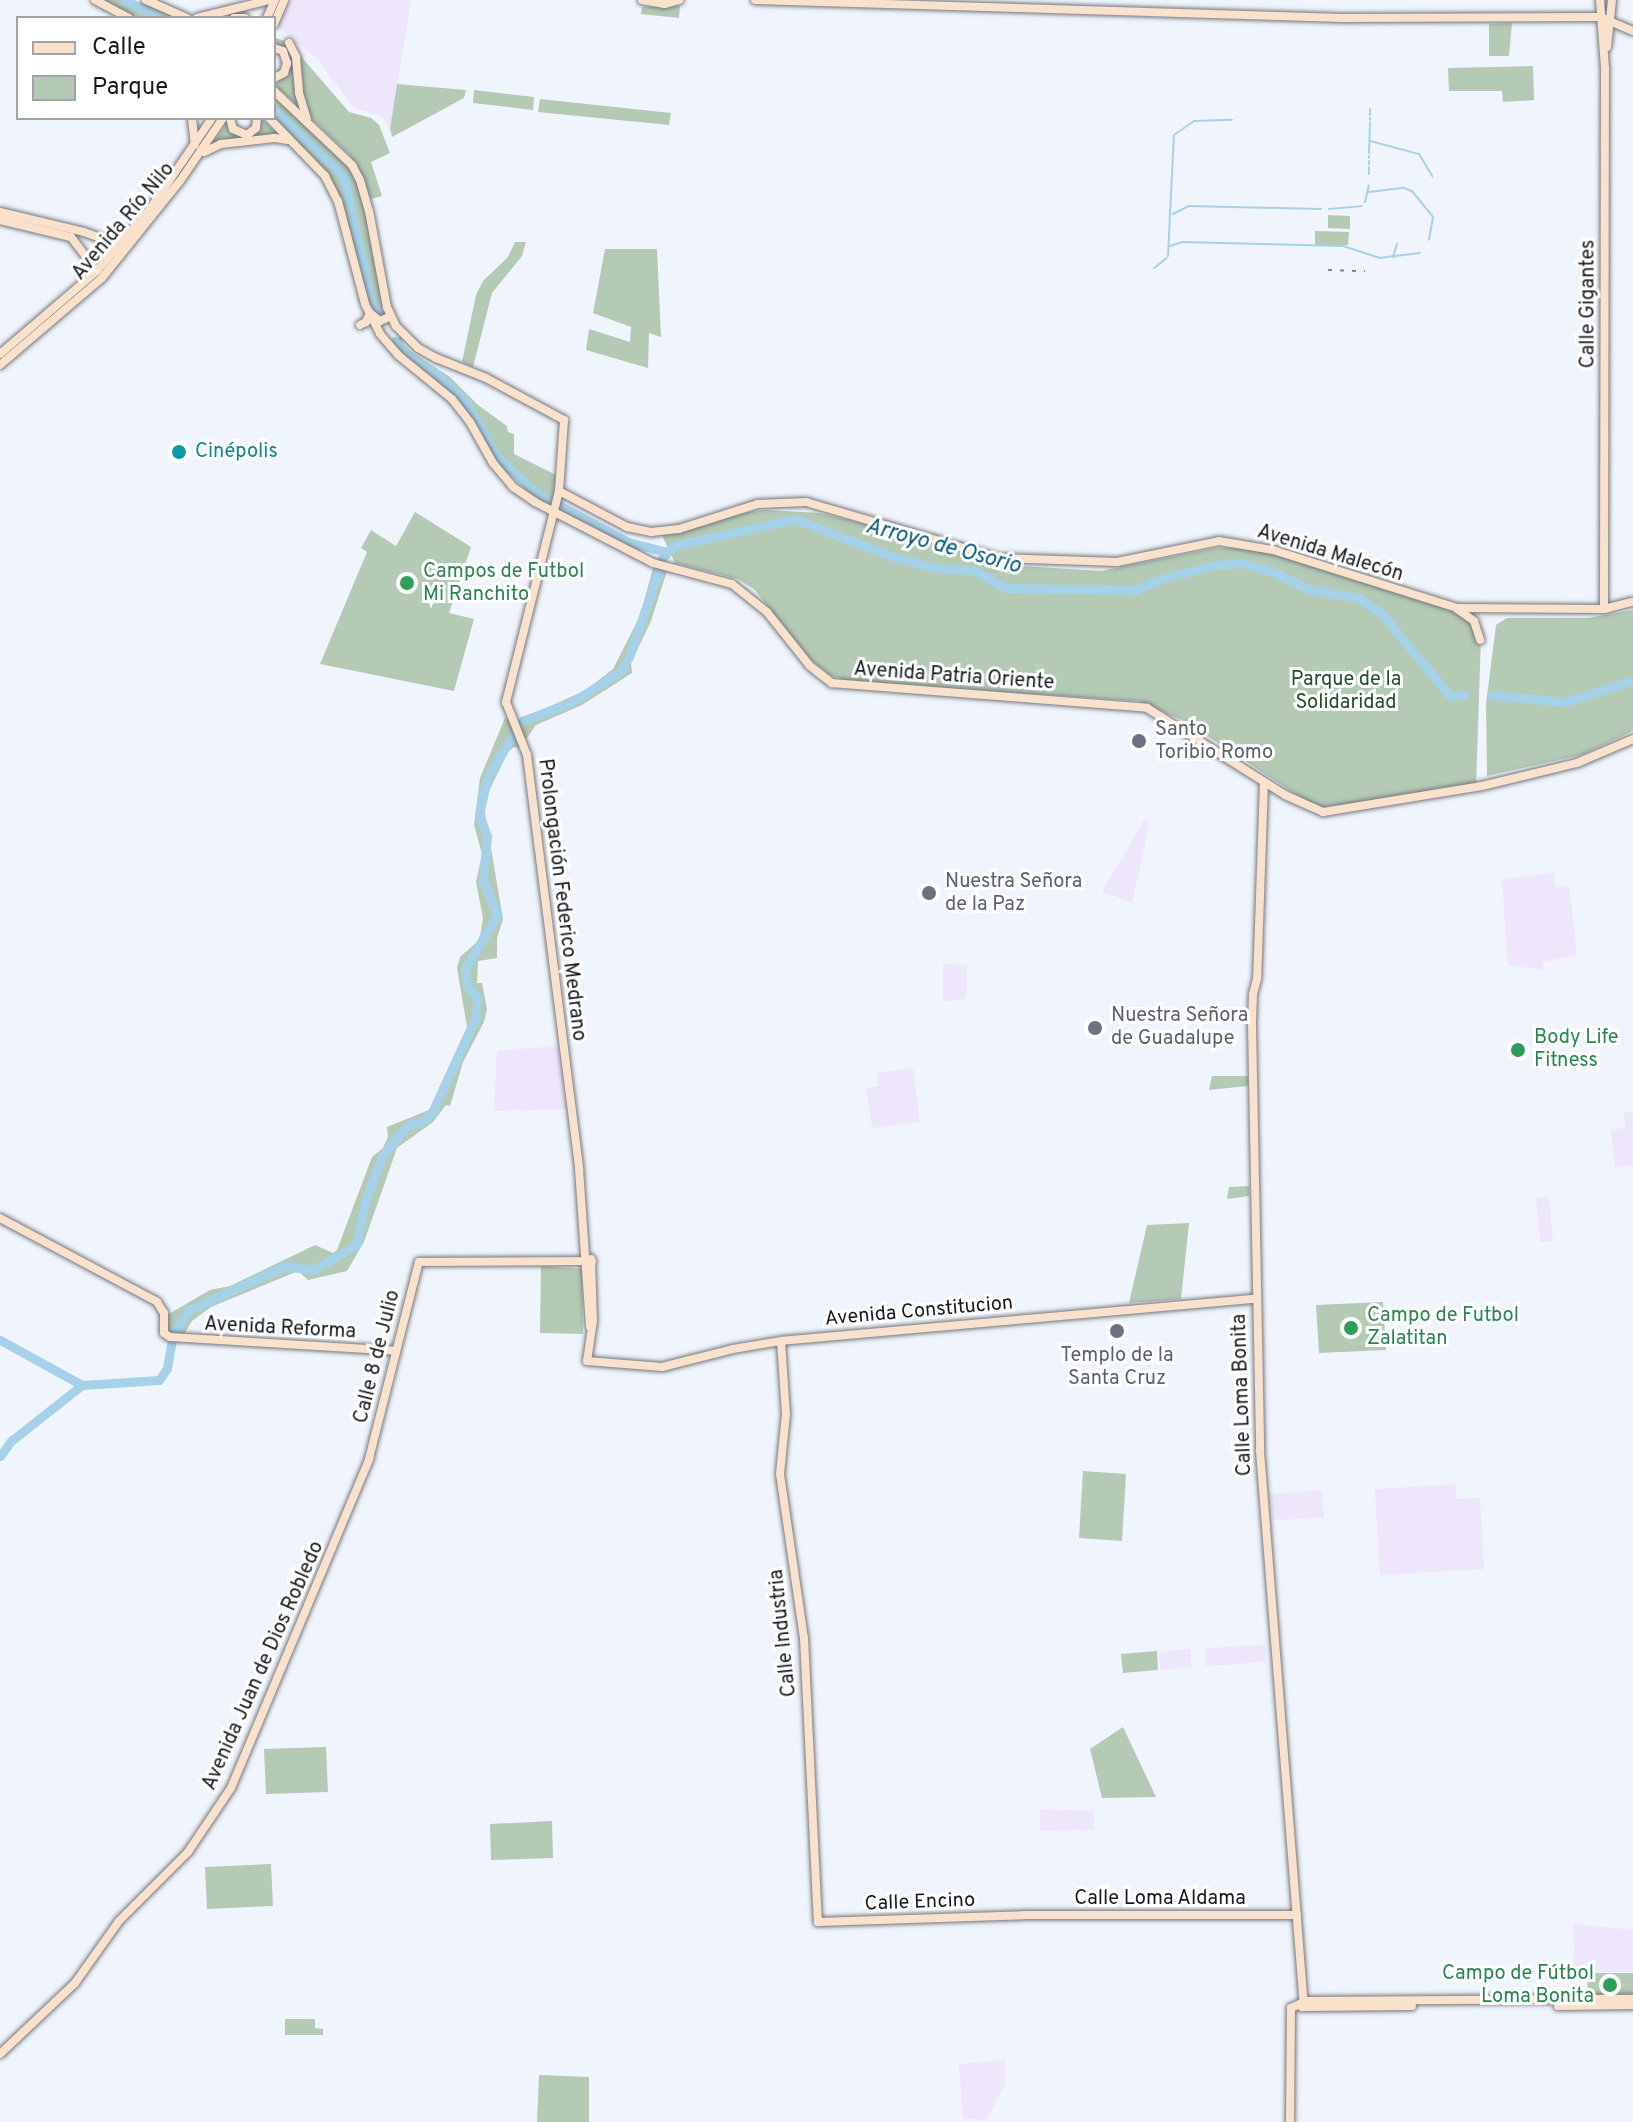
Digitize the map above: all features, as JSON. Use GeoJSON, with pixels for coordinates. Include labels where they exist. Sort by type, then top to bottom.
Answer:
{"type":"FeatureCollection","features":[{"type":"Feature","properties":{"kind":"street"},"geometry":{"type":"LineString","coordinates":[[95,0],[125,16]]}},
{"type":"Feature","properties":{"kind":"street"},"geometry":{"type":"LineString","coordinates":[[146,0],[182,16]]}},
{"type":"Feature","properties":{"kind":"street"},"geometry":{"type":"LineString","coordinates":[[205,16],[272,0]]}},
{"type":"Feature","properties":{"kind":"street"},"geometry":{"type":"LineString","coordinates":[[276,19],[284,0]]}},
{"type":"Feature","properties":{"kind":"street"},"geometry":{"type":"LineString","coordinates":[[642,0],[665,4],[679,0]]}},
{"type":"Feature","properties":{"kind":"street"},"geometry":{"type":"LineString","coordinates":[[755,0],[1442,20],[1605,18],[1633,31]]}},
{"type":"Feature","properties":{"kind":"street","name":"Calle Gigantes"},"geometry":{"type":"LineString","coordinates":[[1600,0],[1605,18],[1604,609]]}},
{"type":"Feature","properties":{"kind":"street"},"geometry":{"type":"LineString","coordinates":[[1605,18],[1612,0]]}},
{"type":"Feature","properties":{"kind":"street"},"geometry":{"type":"LineString","coordinates":[[289,43],[296,57],[301,103],[312,126]]}},
{"type":"Feature","properties":{"kind":"street"},"geometry":{"type":"LineString","coordinates":[[276,49],[283,51],[287,63],[284,73],[276,77]]}},
{"type":"Feature","properties":{"kind":"street"},"geometry":{"type":"LineString","coordinates":[[276,93],[352,165],[360,180],[391,316],[404,333]]}},
{"type":"Feature","properties":{"kind":"street"},"geometry":{"type":"LineString","coordinates":[[192,120],[195,145]]}},
{"type":"Feature","properties":{"kind":"street","name":"Avenida Río Nilo"},"geometry":{"type":"LineString","coordinates":[[0,354],[93,287],[211,120]]}},
{"type":"Feature","properties":{"kind":"street","name":"Avenida Río Nilo"},"geometry":{"type":"LineString","coordinates":[[0,364],[123,247],[200,155],[222,120]]}},
{"type":"Feature","properties":{"kind":"street"},"geometry":{"type":"LineString","coordinates":[[231,120],[233,129],[247,135],[256,128],[257,120]]}},
{"type":"Feature","properties":{"kind":"street","name":"Avenida Patria Oriente"},"geometry":{"type":"LineString","coordinates":[[271,120],[325,176],[338,201],[370,313],[391,346],[452,399],[470,422],[493,463],[513,487],[653,563],[732,584],[767,612],[810,666],[832,683],[1147,708],[1306,807],[1323,812],[1482,786],[1577,763],[1633,739]]}},
{"type":"Feature","properties":{"kind":"street"},"geometry":{"type":"LineString","coordinates":[[200,155],[235,142],[275,138],[292,142]]}},
{"type":"Feature","properties":{"kind":"street"},"geometry":{"type":"LineString","coordinates":[[0,212],[84,232],[123,247]]}},
{"type":"Feature","properties":{"kind":"street"},"geometry":{"type":"LineString","coordinates":[[0,220],[71,237],[97,271]]}},
{"type":"Feature","properties":{"kind":"street"},"geometry":{"type":"LineString","coordinates":[[360,325],[370,313],[380,321],[391,316]]}},
{"type":"Feature","properties":{"kind":"street"},"geometry":{"type":"LineString","coordinates":[[391,346],[393,334],[404,333]]}},
{"type":"Feature","properties":{"kind":"street","name":"Prolongación Federico Medrano"},"geometry":{"type":"LineString","coordinates":[[404,333],[436,358],[486,378],[564,420],[558,493],[508,692],[507,710],[521,735],[527,755],[589,1261],[593,1321],[587,1361]]}},
{"type":"Feature","properties":{"kind":"street","name":"Avenida Malecón"},"geometry":{"type":"LineString","coordinates":[[558,493],[627,527],[651,532],[679,529],[758,504],[806,502],[998,558],[1117,562],[1219,541],[1273,550],[1457,608],[1604,609],[1633,602]]}},
{"type":"Feature","properties":{"kind":"street"},"geometry":{"type":"LineString","coordinates":[[1457,608],[1474,621],[1480,640]]}},
{"type":"Feature","properties":{"kind":"street","name":"Calle Loma Bonita"},"geometry":{"type":"LineString","coordinates":[[1264,782],[1257,979],[1252,1024],[1256,1299],[1262,1487],[1302,2005],[1291,2008],[1290,2122]]}},
{"type":"Feature","properties":{"kind":"street","name":"Avenida Reforma"},"geometry":{"type":"LineString","coordinates":[[0,1218],[157,1302],[171,1336],[396,1351]]}},
{"type":"Feature","properties":{"kind":"street","name":"Calle 8 de Julio"},"geometry":{"type":"LineString","coordinates":[[369,1459],[419,1262],[517,1259],[589,1261]]}},
{"type":"Feature","properties":{"kind":"street","name":"Avenida Constitucion"},"geometry":{"type":"LineString","coordinates":[[587,1361],[662,1367],[733,1349],[781,1341],[1256,1299]]}},
{"type":"Feature","properties":{"kind":"street","name":"Calle Industria"},"geometry":{"type":"LineString","coordinates":[[781,1341],[786,1414],[780,1474],[804,1638],[818,1922]]}},
{"type":"Feature","properties":{"kind":"street","name":"Avenida Juan de Dios Robledo"},"geometry":{"type":"LineString","coordinates":[[0,2054],[75,1983],[119,1921],[188,1852],[231,1788],[369,1459]]}},
{"type":"Feature","properties":{"kind":"street","name":"Calle Loma Aldama"},"geometry":{"type":"LineString","coordinates":[[1024,1915],[1297,1915]]}},
{"type":"Feature","properties":{"kind":"street","name":"Calle Encino"},"geometry":{"type":"LineString","coordinates":[[818,1922],[1024,1915]]}},
{"type":"Feature","properties":{"kind":"street"},"geometry":{"type":"LineString","coordinates":[[1302,2005],[1633,2002]]}},
{"type":"Feature","properties":{"kind":"shaded area"},"geometry":{"type":"Polygon","coordinates":[[[291,0],[411,0],[390,129],[382,116],[354,108],[317,59],[279,28],[291,0]]]}},
{"type":"Feature","properties":{"kind":"shaded area"},"geometry":{"type":"Polygon","coordinates":[[[1144,820],[1150,822],[1132,902],[1102,892],[1144,820]]]}},
{"type":"Feature","properties":{"kind":"shaded area"},"geometry":{"type":"Polygon","coordinates":[[[1554,873],[1555,887],[1569,886],[1577,955],[1543,962],[1544,970],[1508,965],[1502,879],[1554,873]]]}},
{"type":"Feature","properties":{"kind":"shaded area"},"geometry":{"type":"Polygon","coordinates":[[[943,964],[967,965],[966,999],[943,1001],[943,964]]]}},
{"type":"Feature","properties":{"kind":"shaded area"},"geometry":{"type":"Polygon","coordinates":[[[559,1046],[566,1109],[494,1111],[497,1051],[559,1046]]]}},
{"type":"Feature","properties":{"kind":"shaded area"},"geometry":{"type":"Polygon","coordinates":[[[913,1068],[920,1122],[872,1128],[866,1088],[878,1086],[877,1073],[913,1068]]]}},
{"type":"Feature","properties":{"kind":"shaded area"},"geometry":{"type":"Polygon","coordinates":[[[1633,1112],[1633,1165],[1615,1167],[1611,1130],[1625,1128],[1624,1113],[1633,1112]]]}},
{"type":"Feature","properties":{"kind":"shaded area"},"geometry":{"type":"Polygon","coordinates":[[[1549,1197],[1553,1241],[1540,1242],[1536,1198],[1549,1197]]]}},
{"type":"Feature","properties":{"kind":"shaded area"},"geometry":{"type":"Polygon","coordinates":[[[1455,1484],[1456,1499],[1480,1498],[1484,1569],[1380,1575],[1375,1489],[1455,1484]]]}},
{"type":"Feature","properties":{"kind":"shaded area"},"geometry":{"type":"Polygon","coordinates":[[[1322,1490],[1324,1518],[1272,1520],[1269,1494],[1322,1490]]]}},
{"type":"Feature","properties":{"kind":"shaded area"},"geometry":{"type":"Polygon","coordinates":[[[1265,1645],[1266,1662],[1206,1666],[1205,1648],[1265,1645]]]}},
{"type":"Feature","properties":{"kind":"shaded area"},"geometry":{"type":"Polygon","coordinates":[[[1190,1649],[1192,1667],[1160,1670],[1159,1652],[1190,1649]]]}},
{"type":"Feature","properties":{"kind":"shaded area"},"geometry":{"type":"Polygon","coordinates":[[[1040,1809],[1094,1811],[1094,1830],[1040,1831],[1040,1809]]]}},
{"type":"Feature","properties":{"kind":"shaded area"},"geometry":{"type":"Polygon","coordinates":[[[1573,1924],[1633,1930],[1633,1972],[1575,1972],[1573,1924]]]}},
{"type":"Feature","properties":{"kind":"shaded area"},"geometry":{"type":"Polygon","coordinates":[[[1005,2060],[1005,2084],[987,2120],[963,2119],[959,2064],[1005,2060]]]}},
{"type":"Feature","properties":{"kind":"green space"},"geometry":{"type":"Polygon","coordinates":[[[102,0],[134,0],[173,16],[133,16],[102,0]]]}},
{"type":"Feature","properties":{"kind":"green space"},"geometry":{"type":"Polygon","coordinates":[[[680,6],[679,18],[641,14],[642,7],[680,6]]]}},
{"type":"Feature","properties":{"kind":"green space"},"geometry":{"type":"Polygon","coordinates":[[[1512,23],[1509,56],[1489,56],[1489,24],[1512,23]]]}},
{"type":"Feature","properties":{"kind":"green space"},"geometry":{"type":"Polygon","coordinates":[[[276,38],[286,42],[294,56],[299,106],[276,87],[289,73],[291,63],[286,49],[276,45],[276,38]]]}},
{"type":"Feature","properties":{"kind":"green space"},"geometry":{"type":"Polygon","coordinates":[[[298,53],[349,112],[371,118],[379,125],[390,153],[371,162],[382,196],[371,199],[351,156],[310,117],[305,108],[298,53]]]}},
{"type":"Feature","properties":{"kind":"green space"},"geometry":{"type":"Polygon","coordinates":[[[1533,66],[1534,100],[1503,102],[1502,91],[1449,91],[1448,68],[1533,66]]]}},
{"type":"Feature","properties":{"kind":"green space"},"geometry":{"type":"Polygon","coordinates":[[[397,84],[466,90],[464,98],[392,137],[390,129],[397,84]]]}},
{"type":"Feature","properties":{"kind":"green space"},"geometry":{"type":"Polygon","coordinates":[[[474,90],[534,97],[533,110],[473,103],[474,90]]]}},
{"type":"Feature","properties":{"kind":"green space"},"geometry":{"type":"Polygon","coordinates":[[[276,97],[349,167],[356,179],[369,224],[384,318],[372,313],[339,196],[276,120],[276,97]]]}},
{"type":"Feature","properties":{"kind":"green space"},"geometry":{"type":"Polygon","coordinates":[[[540,99],[671,113],[669,125],[538,112],[540,99]]]}},
{"type":"Feature","properties":{"kind":"green space"},"geometry":{"type":"Polygon","coordinates":[[[262,120],[277,133],[213,143],[226,125],[238,138],[252,136],[259,130],[262,120]]]}},
{"type":"Feature","properties":{"kind":"green space"},"geometry":{"type":"Polygon","coordinates":[[[1328,215],[1350,216],[1350,229],[1328,228],[1328,215]]]}},
{"type":"Feature","properties":{"kind":"green space"},"geometry":{"type":"Polygon","coordinates":[[[1315,231],[1349,232],[1348,245],[1315,245],[1315,231]]]}},
{"type":"Feature","properties":{"kind":"green space"},"geometry":{"type":"Polygon","coordinates":[[[515,242],[526,242],[522,256],[492,293],[473,367],[462,362],[476,295],[483,281],[508,257],[515,242]]]}},
{"type":"Feature","properties":{"kind":"green space"},"geometry":{"type":"Polygon","coordinates":[[[605,249],[657,249],[661,337],[649,333],[648,368],[586,350],[589,329],[630,342],[631,327],[593,313],[605,249]]]}},
{"type":"Feature","properties":{"kind":"green space"},"geometry":{"type":"Polygon","coordinates":[[[401,336],[404,345],[413,353],[450,377],[478,405],[507,426],[508,432],[514,434],[514,454],[556,475],[553,499],[533,494],[500,467],[456,398],[397,347],[393,339],[401,336]]]}},
{"type":"Feature","properties":{"kind":"green space","name":"Parque de la Solidaridad"},"geometry":{"type":"Polygon","coordinates":[[[764,510],[820,513],[901,533],[996,564],[1021,566],[1101,571],[1216,548],[1263,548],[1457,608],[1474,621],[1481,636],[1476,788],[1323,812],[1186,722],[1139,701],[851,682],[830,675],[810,659],[754,589],[738,579],[675,563],[662,535],[707,525],[734,514],[764,510]]]}},
{"type":"Feature","properties":{"kind":"green space","name":"Campos de Futbol Mi Ranchito"},"geometry":{"type":"Polygon","coordinates":[[[415,512],[471,547],[449,613],[474,619],[454,691],[320,664],[367,552],[361,548],[371,530],[396,546],[415,512]]]}},
{"type":"Feature","properties":{"kind":"green space"},"geometry":{"type":"Polygon","coordinates":[[[653,568],[667,571],[651,621],[631,663],[632,673],[582,705],[536,725],[520,748],[514,747],[508,752],[489,791],[484,807],[503,919],[497,938],[497,958],[478,961],[477,983],[482,983],[487,1009],[484,1022],[463,1062],[450,1106],[446,1105],[433,1122],[397,1148],[364,1242],[347,1271],[308,1280],[298,1271],[211,1307],[192,1321],[183,1336],[168,1334],[167,1315],[210,1290],[230,1286],[315,1245],[333,1253],[337,1250],[372,1157],[383,1148],[388,1137],[387,1127],[429,1110],[467,1027],[457,968],[460,957],[478,941],[483,918],[476,882],[482,854],[474,825],[480,778],[505,718],[517,721],[586,690],[613,669],[640,616],[653,568]]]}},
{"type":"Feature","properties":{"kind":"green space"},"geometry":{"type":"Polygon","coordinates":[[[1633,610],[1633,731],[1581,755],[1487,776],[1486,704],[1496,625],[1507,618],[1588,618],[1633,610]]]}},
{"type":"Feature","properties":{"kind":"green space"},"geometry":{"type":"Polygon","coordinates":[[[1212,1076],[1248,1076],[1248,1086],[1209,1090],[1212,1076]]]}},
{"type":"Feature","properties":{"kind":"green space"},"geometry":{"type":"Polygon","coordinates":[[[1249,1186],[1249,1196],[1227,1199],[1229,1187],[1249,1186]]]}},
{"type":"Feature","properties":{"kind":"green space"},"geometry":{"type":"Polygon","coordinates":[[[1189,1223],[1181,1299],[1129,1303],[1147,1225],[1189,1223]]]}},
{"type":"Feature","properties":{"kind":"green space"},"geometry":{"type":"Polygon","coordinates":[[[541,1266],[582,1269],[583,1334],[540,1333],[541,1266]]]}},
{"type":"Feature","properties":{"kind":"green space","name":"Campo de Futbol Zalatitan"},"geometry":{"type":"Polygon","coordinates":[[[1383,1302],[1386,1350],[1319,1353],[1316,1305],[1383,1302]]]}},
{"type":"Feature","properties":{"kind":"green space"},"geometry":{"type":"Polygon","coordinates":[[[1083,1471],[1126,1474],[1122,1541],[1079,1538],[1083,1471]]]}},
{"type":"Feature","properties":{"kind":"green space"},"geometry":{"type":"Polygon","coordinates":[[[1157,1651],[1158,1670],[1123,1673],[1121,1654],[1157,1651]]]}},
{"type":"Feature","properties":{"kind":"green space"},"geometry":{"type":"Polygon","coordinates":[[[1123,1727],[1156,1797],[1102,1798],[1090,1749],[1123,1727]]]}},
{"type":"Feature","properties":{"kind":"green space"},"geometry":{"type":"Polygon","coordinates":[[[326,1747],[328,1792],[266,1794],[264,1749],[326,1747]]]}},
{"type":"Feature","properties":{"kind":"green space"},"geometry":{"type":"Polygon","coordinates":[[[552,1821],[553,1858],[491,1860],[490,1824],[552,1821]]]}},
{"type":"Feature","properties":{"kind":"green space"},"geometry":{"type":"Polygon","coordinates":[[[271,1864],[273,1906],[207,1909],[205,1867],[271,1864]]]}},
{"type":"Feature","properties":{"kind":"green space","name":"Campo de Fútbol Loma Bonita"},"geometry":{"type":"Polygon","coordinates":[[[1587,1973],[1633,1973],[1633,1997],[1588,1997],[1587,1973]]]}},
{"type":"Feature","properties":{"kind":"green space"},"geometry":{"type":"Polygon","coordinates":[[[285,2019],[315,2019],[315,2028],[323,2029],[323,2035],[285,2035],[285,2019]]]}},
{"type":"Feature","properties":{"kind":"green space"},"geometry":{"type":"Polygon","coordinates":[[[539,2075],[589,2077],[589,2122],[537,2122],[539,2075]]]}},
{"type":"Feature","properties":{"kind":"waterway"},"geometry":{"type":"LineString","coordinates":[[124,0],[155,16]]}},
{"type":"Feature","properties":{"kind":"waterway"},"geometry":{"type":"LineString","coordinates":[[1370,109],[1370,115]]}},
{"type":"Feature","properties":{"kind":"waterway"},"geometry":{"type":"LineString","coordinates":[[276,112],[344,177],[371,301],[380,315]]}},
{"type":"Feature","properties":{"kind":"waterway"},"geometry":{"type":"LineString","coordinates":[[1168,256],[1174,135],[1194,121],[1232,120]]}},
{"type":"Feature","properties":{"kind":"waterway"},"geometry":{"type":"LineString","coordinates":[[1369,153],[1370,128]]}},
{"type":"Feature","properties":{"kind":"waterway"},"geometry":{"type":"LineString","coordinates":[[1370,141],[1419,154],[1432,176]]}},
{"type":"Feature","properties":{"kind":"waterway"},"geometry":{"type":"LineString","coordinates":[[1369,167],[1369,174]]}},
{"type":"Feature","properties":{"kind":"waterway"},"geometry":{"type":"LineString","coordinates":[[1365,202],[1369,185]]}},
{"type":"Feature","properties":{"kind":"waterway"},"geometry":{"type":"LineString","coordinates":[[1369,192],[1404,188],[1412,191],[1433,217],[1429,240]]}},
{"type":"Feature","properties":{"kind":"waterway"},"geometry":{"type":"LineString","coordinates":[[1173,214],[1189,206],[1321,209]]}},
{"type":"Feature","properties":{"kind":"waterway"},"geometry":{"type":"LineString","coordinates":[[1329,209],[1362,206]]}},
{"type":"Feature","properties":{"kind":"waterway"},"geometry":{"type":"LineString","coordinates":[[1170,246],[1182,242],[1343,246],[1379,258],[1420,253]]}},
{"type":"Feature","properties":{"kind":"waterway"},"geometry":{"type":"LineString","coordinates":[[1393,257],[1397,244]]}},
{"type":"Feature","properties":{"kind":"waterway"},"geometry":{"type":"LineString","coordinates":[[1154,268],[1167,258]]}},
{"type":"Feature","properties":{"kind":"waterway"},"geometry":{"type":"LineString","coordinates":[[395,341],[408,356],[437,374],[466,402],[497,456],[536,493],[628,542],[667,552]]}},
{"type":"Feature","properties":{"kind":"waterway","name":"Arroyo de Osorio"},"geometry":{"type":"LineString","coordinates":[[661,560],[673,546],[795,519],[891,556],[935,568],[973,570],[1006,588],[1136,590],[1160,579],[1216,565],[1243,563],[1278,574],[1307,589],[1359,598],[1382,614],[1450,696],[1464,695]]}},
{"type":"Feature","properties":{"kind":"waterway"},"geometry":{"type":"LineString","coordinates":[[522,721],[572,702],[620,672],[629,657],[658,572]]}},
{"type":"Feature","properties":{"kind":"waterway","name":"Arroyo de Osorio"},"geometry":{"type":"LineString","coordinates":[[1492,695],[1565,702],[1633,680]]}},
{"type":"Feature","properties":{"kind":"waterway"},"geometry":{"type":"LineString","coordinates":[[0,1456],[11,1441],[82,1385],[159,1380],[167,1368],[173,1333],[189,1310],[285,1266],[313,1270],[356,1245],[365,1202],[383,1154],[408,1125],[420,1123],[432,1113],[476,1017],[477,999],[467,985],[465,969],[497,915],[483,881],[487,836],[479,814],[488,776],[511,738]]}},
{"type":"Feature","properties":{"kind":"waterway"},"geometry":{"type":"LineString","coordinates":[[0,1340],[82,1385]]}},
{"type":"Feature","properties":{"kind":"railway"},"geometry":{"type":"LineString","coordinates":[[1328,270],[1365,271]]}},
{"type":"Feature","properties":{"kind":"place","name":"Cinépolis"},"geometry":{"type":"Point","coordinates":[179,452]}},
{"type":"Feature","properties":{"kind":"place","name":"Campos de Futbol Mi Ranchito"},"geometry":{"type":"Point","coordinates":[407,583]}},
{"type":"Feature","properties":{"kind":"place","name":"Santo Toribio Romo"},"geometry":{"type":"Point","coordinates":[1139,741]}},
{"type":"Feature","properties":{"kind":"place","name":"Nuestra Señora de la Paz"},"geometry":{"type":"Point","coordinates":[929,893]}},
{"type":"Feature","properties":{"kind":"place","name":"Nuestra Señora de Guadalupe"},"geometry":{"type":"Point","coordinates":[1095,1028]}},
{"type":"Feature","properties":{"kind":"place","name":"Body Life Fitness"},"geometry":{"type":"Point","coordinates":[1518,1050]}},
{"type":"Feature","properties":{"kind":"place","name":"Campo de Futbol Zalatitan"},"geometry":{"type":"Point","coordinates":[1351,1328]}},
{"type":"Feature","properties":{"kind":"place","name":"Templo de la Santa Cruz"},"geometry":{"type":"Point","coordinates":[1117,1331]}},
{"type":"Feature","properties":{"kind":"place","name":"Campo de Fútbol Loma Bonita"},"geometry":{"type":"Point","coordinates":[1610,1985]}}]}
